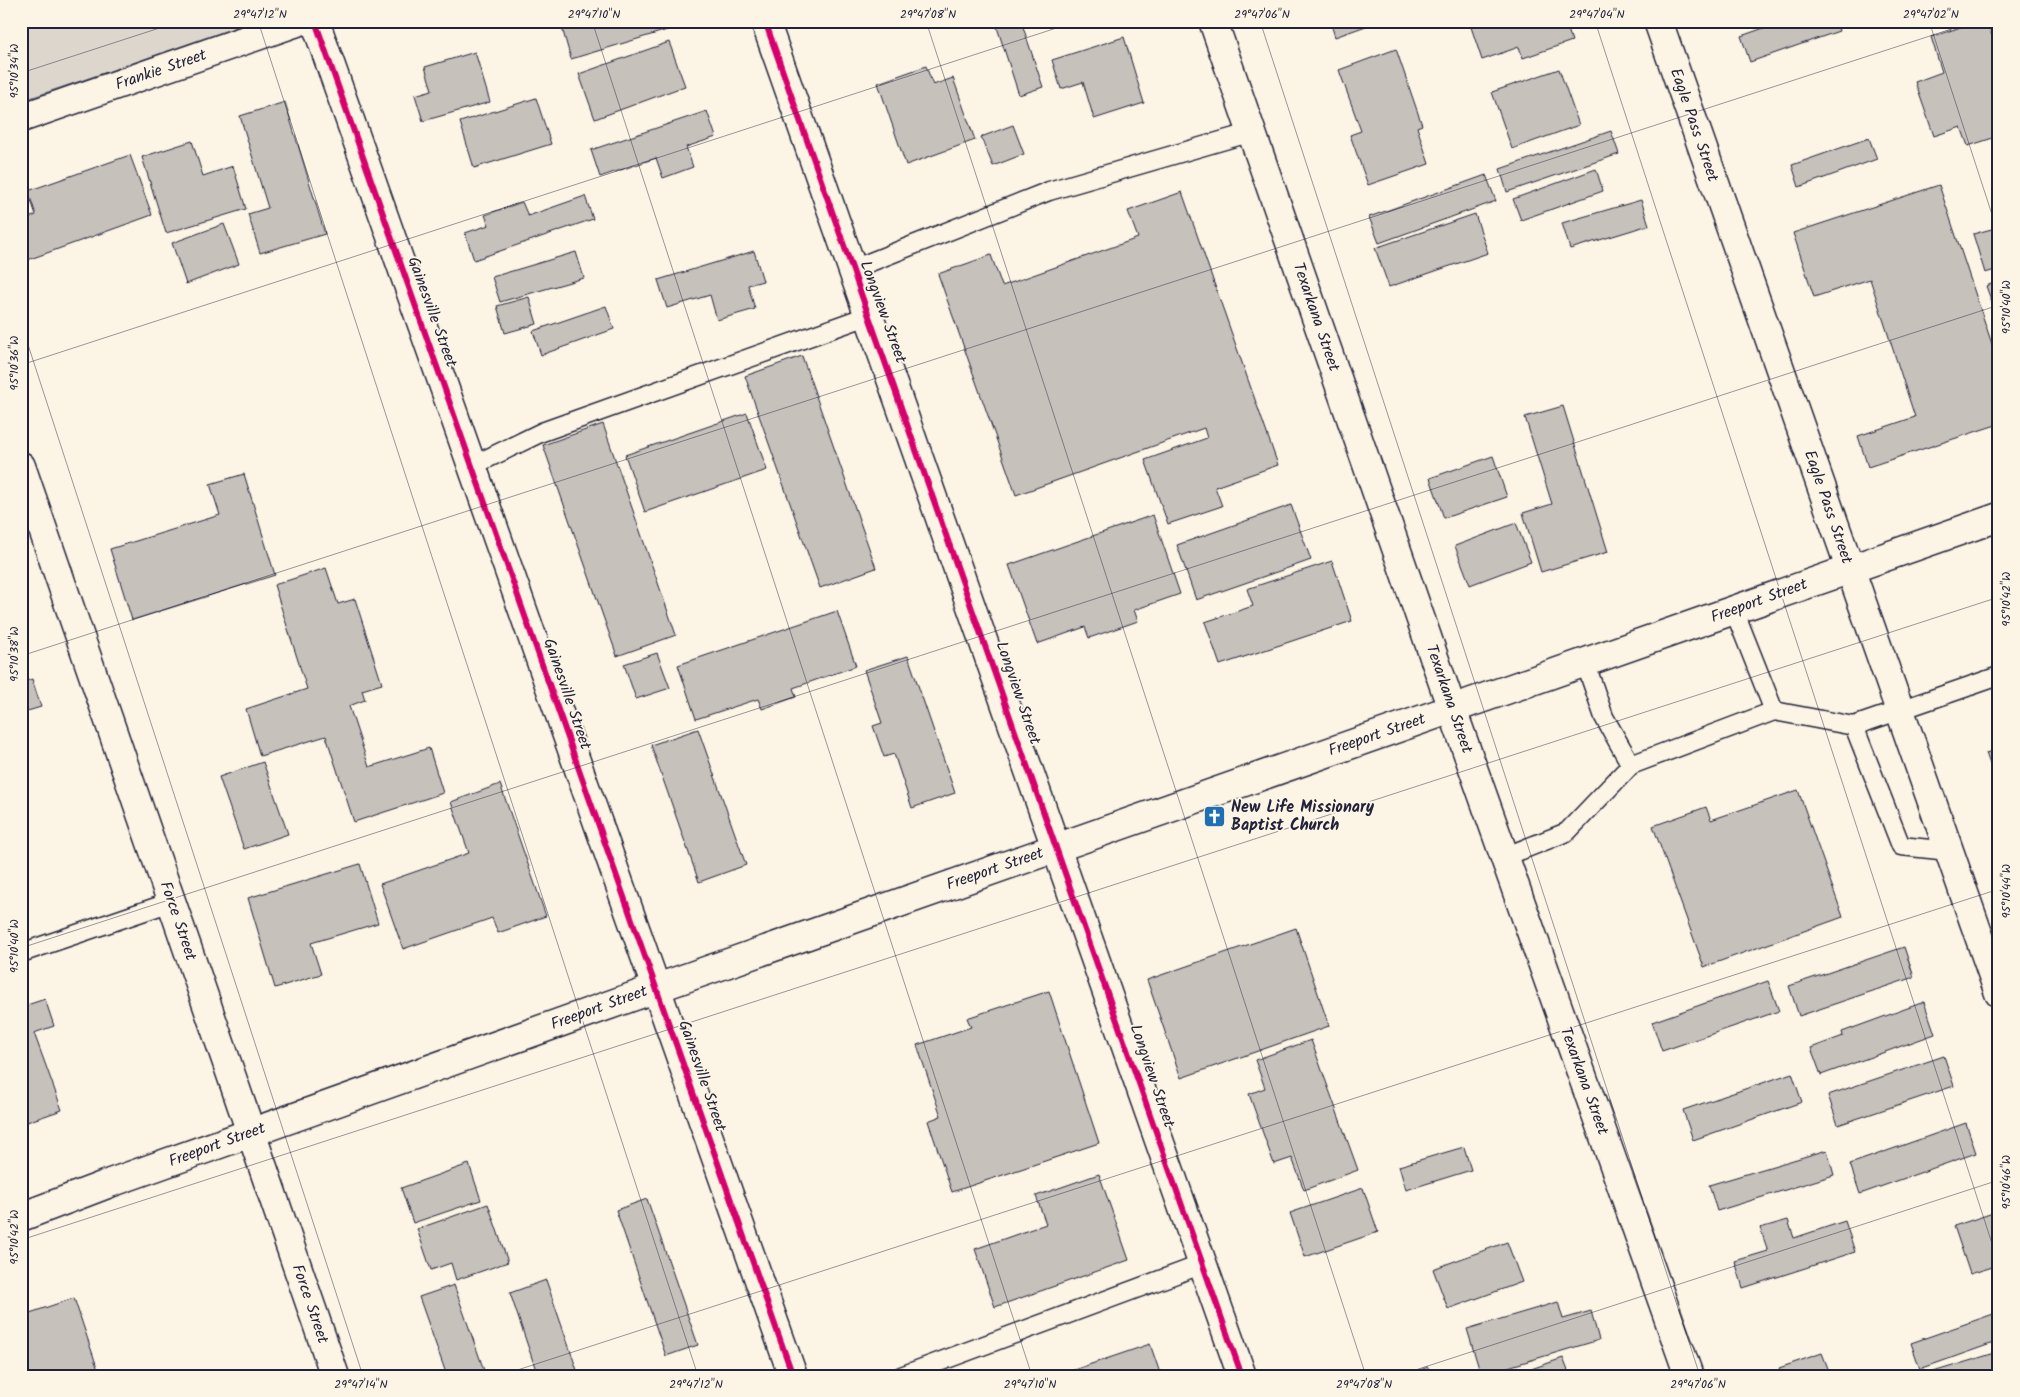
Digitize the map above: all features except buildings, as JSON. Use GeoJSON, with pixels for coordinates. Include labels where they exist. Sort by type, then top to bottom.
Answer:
{"type":"FeatureCollection","features":[{"type":"Feature","properties":{"kind":"street","name":"Frankie Street"},"geometry":{"type":"LineString","coordinates":[[21,118],[300,21]]}},
{"type":"Feature","properties":{"kind":"street","name":"Gainesville Street"},"geometry":{"type":"LineString","coordinates":[[315,21],[793,1376]]}},
{"type":"Feature","properties":{"kind":"street","name":"Longview Street"},"geometry":{"type":"LineString","coordinates":[[765,21],[1058,847],[1242,1376]]}},
{"type":"Feature","properties":{"kind":"street","name":"Texarkana Street"},"geometry":{"type":"LineString","coordinates":[[1213,21],[1452,709],[1689,1376]]}},
{"type":"Feature","properties":{"kind":"street","name":"Eagle Pass Street"},"geometry":{"type":"LineString","coordinates":[[1658,21],[1999,993]]}},
{"type":"Feature","properties":{"kind":"street","name":"Force Street"},"geometry":{"type":"LineString","coordinates":[[21,466],[335,1376]]}},
{"type":"Feature","properties":{"kind":"street","name":"Freeport Street"},"geometry":{"type":"LineString","coordinates":[[21,1217],[110,1183],[657,988],[1999,516]]}},
{"type":"Feature","properties":{"kind":"lane"},"geometry":{"type":"LineString","coordinates":[[853,269],[1049,191],[1252,132]]}},
{"type":"Feature","properties":{"kind":"lane"},"geometry":{"type":"LineString","coordinates":[[472,466],[542,432],[870,315]]}},
{"type":"Feature","properties":{"kind":"lane"},"geometry":{"type":"LineString","coordinates":[[1734,610],[1774,711]]}},
{"type":"Feature","properties":{"kind":"lane"},"geometry":{"type":"LineString","coordinates":[[1585,662],[1604,717],[1631,765]]}},
{"type":"Feature","properties":{"kind":"lane"},"geometry":{"type":"LineString","coordinates":[[1504,857],[1567,832],[1631,765],[1774,711],[1854,726],[1900,712],[1999,676]]}},
{"type":"Feature","properties":{"kind":"lane"},"geometry":{"type":"LineString","coordinates":[[1854,726],[1901,846],[1949,851]]}},
{"type":"Feature","properties":{"kind":"lane"},"geometry":{"type":"LineString","coordinates":[[21,953],[171,902]]}},
{"type":"Feature","properties":{"kind":"lane"},"geometry":{"type":"LineString","coordinates":[[901,1376],[1203,1264]]}},
{"type":"Feature","properties":{"kind":"shaded area"},"geometry":{"type":"Polygon","coordinates":[[[21,21],[258,21],[21,101],[21,21]]]}},
{"type":"Feature","properties":{"kind":"cycle path"},"geometry":{"type":"LineString","coordinates":[[315,21],[793,1376]]}},
{"type":"Feature","properties":{"kind":"cycle path"},"geometry":{"type":"LineString","coordinates":[[765,21],[1242,1376]]}},
{"type":"Feature","properties":{"kind":"place","name":"New Life Missionary Baptist Church"},"geometry":{"type":"Point","coordinates":[1215,816]}}]}
